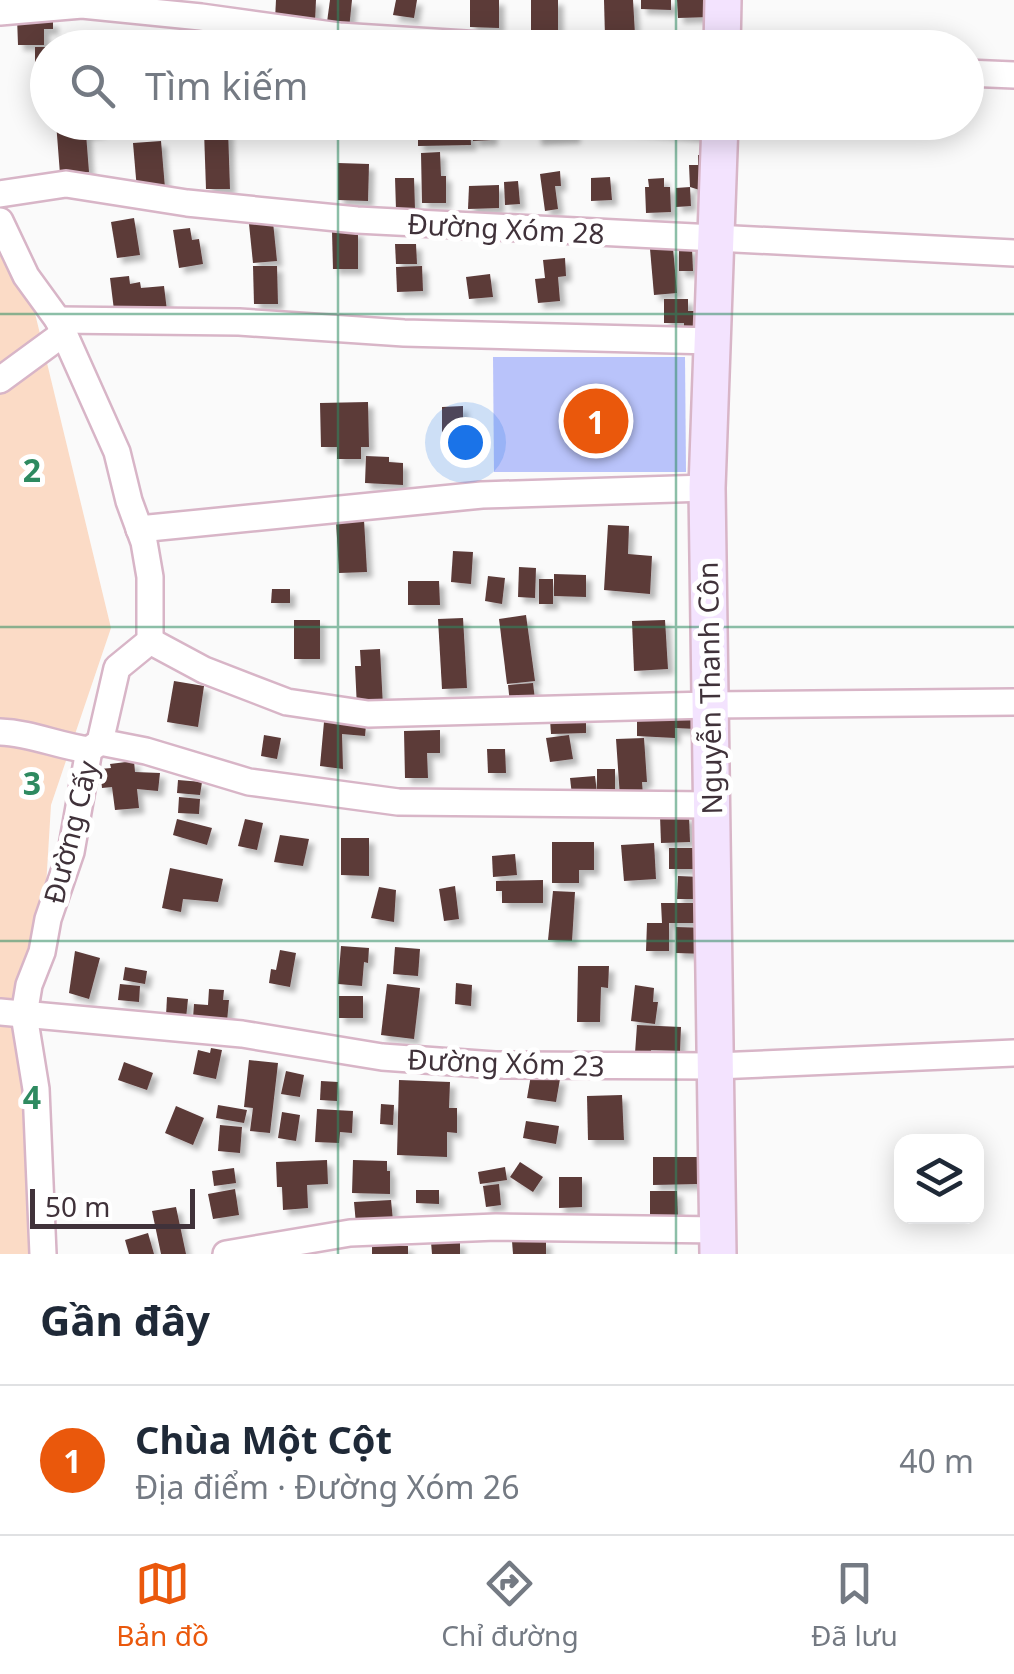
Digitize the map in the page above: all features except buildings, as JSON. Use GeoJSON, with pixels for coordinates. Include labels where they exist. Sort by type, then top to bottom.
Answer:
{"type":"FeatureCollection","features":[{"type":"Feature","properties":{"kind":"street"},"geometry":{"type":"LineString","coordinates":[[722,0],[722,30]]}},
{"type":"Feature","properties":{"kind":"street"},"geometry":{"type":"LineString","coordinates":[[0,12],[82,5],[295,30]]}},
{"type":"Feature","properties":{"kind":"street"},"geometry":{"type":"LineString","coordinates":[[984,74],[1014,75]]}},
{"type":"Feature","properties":{"kind":"street","name":"Nguyễn Thanh Côn"},"geometry":{"type":"LineString","coordinates":[[719,1242],[707,488],[720,140]]}},
{"type":"Feature","properties":{"kind":"street","name":"Đường Xóm 28"},"geometry":{"type":"LineString","coordinates":[[0,194],[66,184],[187,203],[357,220],[1014,253]]}},
{"type":"Feature","properties":{"kind":"street"},"geometry":{"type":"LineString","coordinates":[[0,221],[26,276],[61,326],[117,452],[150,577],[150,641],[204,670],[286,702],[368,714],[1014,702]]}},
{"type":"Feature","properties":{"kind":"street"},"geometry":{"type":"LineString","coordinates":[[0,380],[61,326],[238,322],[404,333],[712,341]]}},
{"type":"Feature","properties":{"kind":"street"},"geometry":{"type":"LineString","coordinates":[[140,529],[482,495],[707,488]]}},
{"type":"Feature","properties":{"kind":"street","name":"Đường Cấy"},"geometry":{"type":"LineString","coordinates":[[43,1254],[36,1089],[12,1013],[42,952],[117,668],[150,641]]}},
{"type":"Feature","properties":{"kind":"street"},"geometry":{"type":"LineString","coordinates":[[0,732],[30,735],[61,746],[146,751],[249,782],[398,802],[710,805]]}},
{"type":"Feature","properties":{"kind":"street","name":"Đường Xóm 23"},"geometry":{"type":"LineString","coordinates":[[12,1013],[242,1034],[382,1057],[494,1065],[716,1066],[1014,1053]]}},
{"type":"Feature","properties":{"kind":"street"},"geometry":{"type":"LineString","coordinates":[[226,1254],[350,1233],[496,1227],[719,1242]]}},
{"type":"Feature","properties":{"kind":"shaded area"},"geometry":{"type":"Polygon","coordinates":[[[0,231],[26,276],[111,628],[51,805],[42,952],[38,1254],[0,1254],[0,231]]]}},
{"type":"Feature","properties":{"kind":"water"},"geometry":{"type":"Polygon","coordinates":[[[493,357],[685,357],[686,472],[494,472],[493,357]]]}},
{"type":"Feature","properties":{"kind":"place","name":"Chùa Một Cột"},"geometry":{"type":"Point","coordinates":[596,421]}}]}
